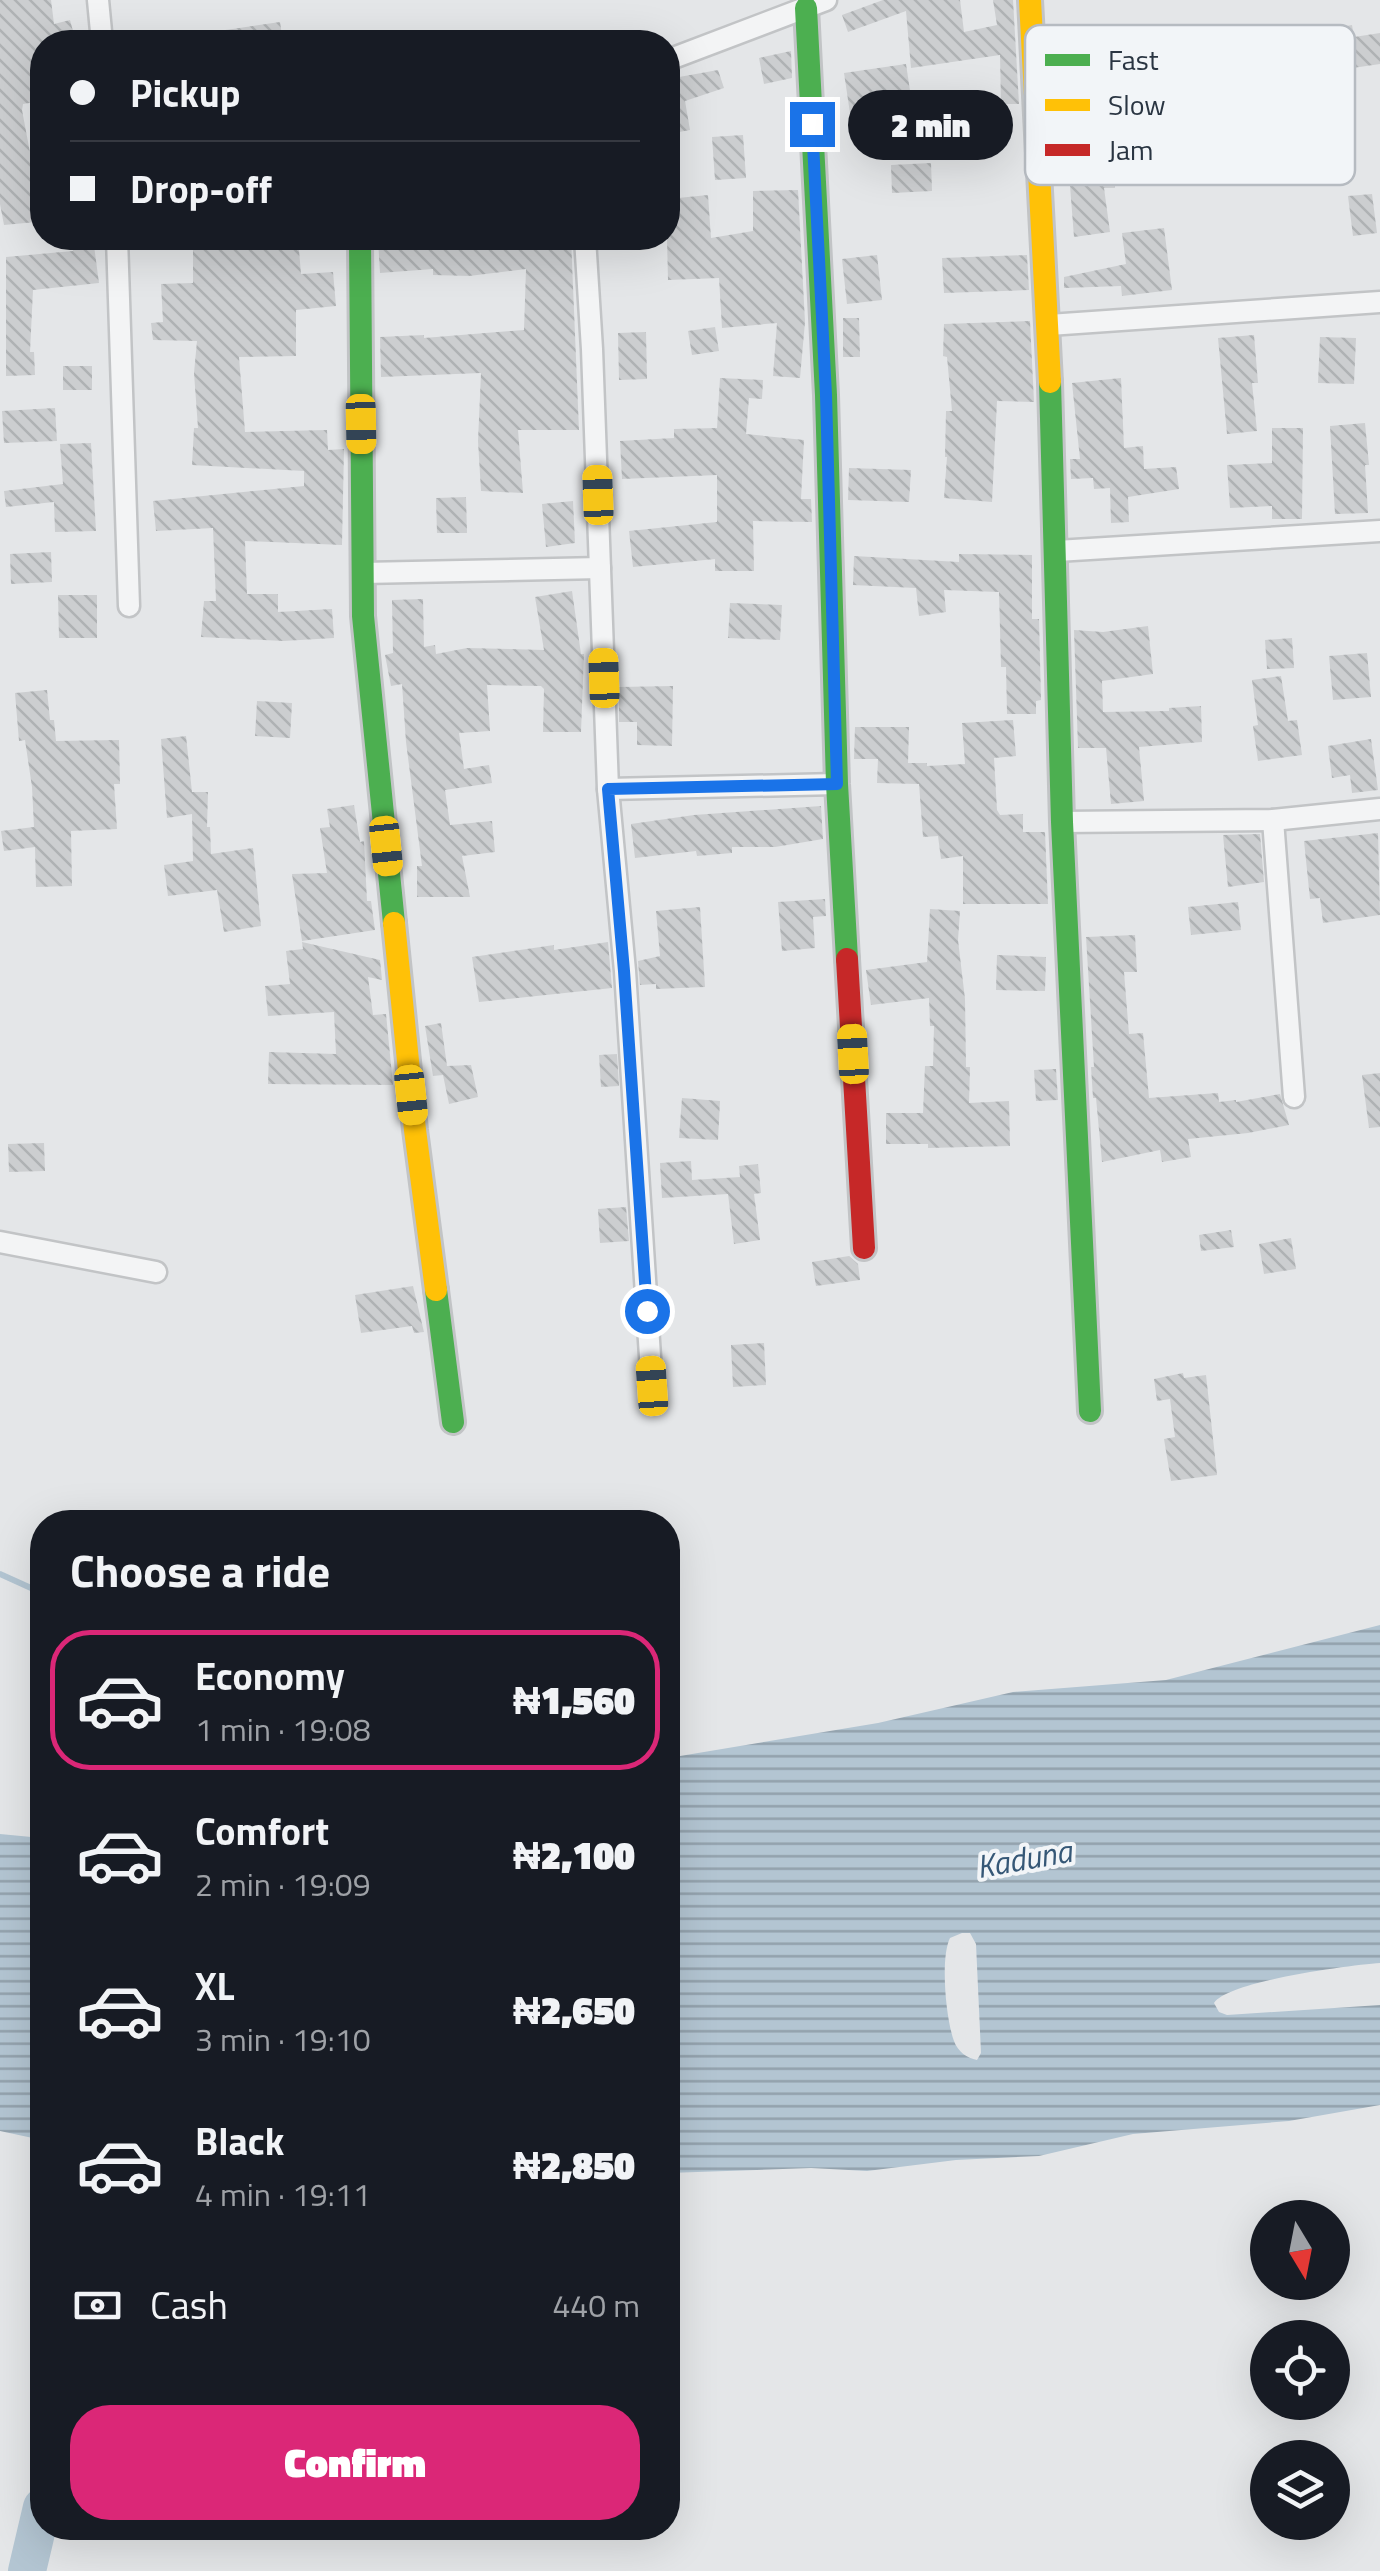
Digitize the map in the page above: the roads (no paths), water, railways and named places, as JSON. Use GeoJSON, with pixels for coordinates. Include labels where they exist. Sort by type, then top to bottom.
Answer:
{"type":"FeatureCollection","features":[{"type":"Feature","properties":{"kind":"street"},"geometry":{"type":"LineString","coordinates":[[98,0],[101,30]]}},
{"type":"Feature","properties":{"kind":"street"},"geometry":{"type":"LineString","coordinates":[[1030,0],[1031,25]]}},
{"type":"Feature","properties":{"kind":"street"},"geometry":{"type":"LineString","coordinates":[[680,55],[816,4],[837,784],[864,1248]]}},
{"type":"Feature","properties":{"kind":"street"},"geometry":{"type":"LineString","coordinates":[[1041,185],[1058,551],[1062,822],[1090,1411]]}},
{"type":"Feature","properties":{"kind":"street"},"geometry":{"type":"LineString","coordinates":[[117,250],[129,606]]}},
{"type":"Feature","properties":{"kind":"street"},"geometry":{"type":"LineString","coordinates":[[360,250],[363,616],[413,1111],[453,1422]]}},
{"type":"Feature","properties":{"kind":"street"},"geometry":{"type":"LineString","coordinates":[[586,250],[608,789],[652,1386]]}},
{"type":"Feature","properties":{"kind":"street"},"geometry":{"type":"LineString","coordinates":[[1049,324],[1380,302]]}},
{"type":"Feature","properties":{"kind":"street"},"geometry":{"type":"LineString","coordinates":[[1058,551],[1380,531]]}},
{"type":"Feature","properties":{"kind":"street"},"geometry":{"type":"LineString","coordinates":[[363,572],[600,568]]}},
{"type":"Feature","properties":{"kind":"street"},"geometry":{"type":"LineString","coordinates":[[608,789],[837,784]]}},
{"type":"Feature","properties":{"kind":"street"},"geometry":{"type":"LineString","coordinates":[[1062,822],[1273,820],[1380,809]]}},
{"type":"Feature","properties":{"kind":"street"},"geometry":{"type":"LineString","coordinates":[[1273,820],[1294,1098]]}},
{"type":"Feature","properties":{"kind":"street"},"geometry":{"type":"LineString","coordinates":[[0,1242],[156,1272]]}},
{"type":"Feature","properties":{"kind":"water","name":"Kaduna"},"geometry":{"type":"Polygon","coordinates":[[[1380,1625],[1380,1963],[1265,1981],[1224,1995],[1214,2003],[1219,2012],[1227,2015],[1380,2005],[1380,2105],[1289,2121],[1133,2134],[1039,2156],[956,2160],[867,2171],[811,2168],[680,2173],[680,1756],[878,1723],[1013,1692],[1166,1680],[1380,1625]],[[970,1933],[950,1938],[945,1989],[956,2045],[963,2054],[977,2060],[981,2053],[976,1944],[970,1933]]]}},
{"type":"Feature","properties":{"kind":"water"},"geometry":{"type":"Polygon","coordinates":[[[0,1834],[30,1837],[30,2137],[0,2131],[0,1834]]]}},
{"type":"Feature","properties":{"kind":"waterway"},"geometry":{"type":"LineString","coordinates":[[0,1574],[30,1588]]}},
{"type":"Feature","properties":{"kind":"waterway"},"geometry":{"type":"LineString","coordinates":[[27,2571],[34,2540]]}}]}
